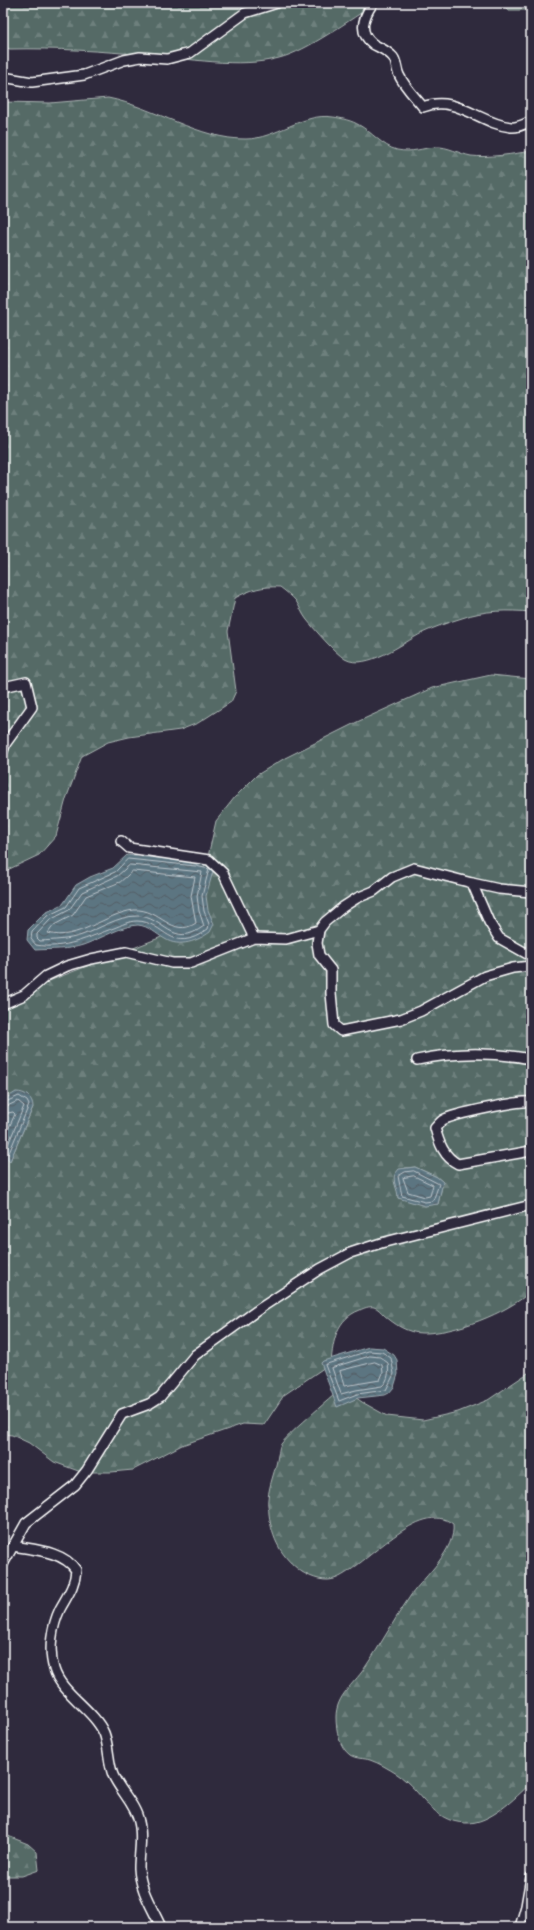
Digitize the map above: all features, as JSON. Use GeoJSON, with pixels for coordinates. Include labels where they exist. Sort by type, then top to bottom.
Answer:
{"type":"FeatureCollection","features":[{"type":"Feature","properties":{"kind":"street"},"geometry":{"type":"LineString","coordinates":[[3,76],[32,82],[84,75],[124,60],[140,57],[167,59],[190,53],[245,13],[277,3]]}},
{"type":"Feature","properties":{"kind":"street"},"geometry":{"type":"LineString","coordinates":[[373,3],[364,17],[362,26],[366,35],[371,43],[388,52],[395,58],[399,74],[422,107],[430,104],[442,104],[461,108],[511,127],[522,126],[531,121]]}},
{"type":"Feature","properties":{"kind":"street"},"geometry":{"type":"LineString","coordinates":[[3,687],[26,682],[32,707],[6,743],[3,751]]}},
{"type":"Feature","properties":{"kind":"street"},"geometry":{"type":"LineString","coordinates":[[121,841],[129,848],[209,860],[222,874],[254,938]]}},
{"type":"Feature","properties":{"kind":"street"},"geometry":{"type":"LineString","coordinates":[[531,892],[498,889],[414,868],[392,877],[374,891],[357,898],[325,922],[319,930],[317,943],[319,955],[331,970],[331,993],[334,1026],[341,1031],[401,1019],[421,1011],[485,976],[513,968],[531,966]]}},
{"type":"Feature","properties":{"kind":"street"},"geometry":{"type":"LineString","coordinates":[[472,883],[489,922],[499,938],[531,956]]}},
{"type":"Feature","properties":{"kind":"street"},"geometry":{"type":"LineString","coordinates":[[3,1004],[24,995],[46,976],[67,966],[91,959],[126,952],[172,963],[191,963],[254,938],[286,940],[319,930]]}},
{"type":"Feature","properties":{"kind":"street"},"geometry":{"type":"LineString","coordinates":[[417,1060],[435,1056],[481,1054],[531,1059]]}},
{"type":"Feature","properties":{"kind":"street"},"geometry":{"type":"LineString","coordinates":[[531,1102],[510,1103],[455,1116],[443,1120],[435,1128],[440,1145],[449,1160],[458,1164],[531,1152]]}},
{"type":"Feature","properties":{"kind":"street"},"geometry":{"type":"LineString","coordinates":[[3,1564],[26,1523],[74,1485],[87,1470],[122,1414],[149,1404],[160,1397],[195,1355],[262,1307],[320,1269],[350,1253],[381,1243],[531,1205]]}},
{"type":"Feature","properties":{"kind":"street"},"geometry":{"type":"LineString","coordinates":[[13,1546],[56,1555],[70,1562],[76,1570],[73,1586],[60,1610],[53,1630],[52,1651],[54,1669],[61,1681],[87,1709],[103,1732],[113,1774],[139,1821],[142,1842],[139,1867],[142,1887],[161,1927]]}},
{"type":"Feature","properties":{"kind":"street"},"geometry":{"type":"LineString","coordinates":[[520,1927],[526,1906],[531,1877]]}},
{"type":"Feature","properties":{"kind":"green space"},"geometry":{"type":"Polygon","coordinates":[[[3,3],[377,3],[303,49],[279,58],[247,63],[230,63],[95,51],[10,49],[3,47],[3,3]]]}},
{"type":"Feature","properties":{"kind":"green space"},"geometry":{"type":"Polygon","coordinates":[[[499,3],[531,3],[531,10],[509,10],[499,3]]]}},
{"type":"Feature","properties":{"kind":"green space"},"geometry":{"type":"Polygon","coordinates":[[[108,98],[142,108],[194,129],[229,138],[257,138],[311,118],[336,117],[354,122],[382,142],[397,150],[413,151],[440,147],[471,156],[501,155],[531,151],[531,612],[496,611],[470,615],[422,633],[395,649],[374,659],[354,662],[345,659],[330,646],[305,618],[296,601],[280,587],[268,587],[252,590],[241,595],[235,598],[228,631],[236,691],[231,702],[198,723],[180,730],[129,737],[108,742],[82,756],[66,799],[56,836],[39,855],[3,872],[3,102],[50,103],[108,98]]]}},
{"type":"Feature","properties":{"kind":"green space"},"geometry":{"type":"Polygon","coordinates":[[[491,675],[531,679],[531,1291],[509,1307],[480,1321],[449,1330],[435,1332],[416,1333],[406,1330],[392,1322],[378,1309],[370,1307],[365,1308],[352,1314],[341,1325],[335,1339],[331,1363],[284,1395],[264,1425],[243,1424],[182,1445],[133,1470],[81,1472],[54,1462],[29,1443],[12,1435],[3,1434],[3,1156],[10,1161],[33,1107],[7,1096],[3,1100],[3,999],[159,938],[187,923],[207,883],[209,852],[216,821],[235,797],[257,775],[285,758],[357,722],[432,688],[491,675]],[[415,1167],[405,1168],[394,1181],[398,1192],[398,1198],[438,1204],[443,1182],[437,1177],[415,1167]]]}},
{"type":"Feature","properties":{"kind":"green space"},"geometry":{"type":"Polygon","coordinates":[[[531,1371],[531,1783],[502,1809],[493,1815],[475,1822],[466,1823],[454,1821],[436,1812],[406,1781],[384,1766],[368,1759],[355,1757],[346,1752],[339,1738],[336,1717],[342,1697],[360,1675],[411,1595],[445,1553],[453,1534],[453,1524],[440,1518],[425,1520],[409,1526],[349,1571],[337,1578],[324,1580],[302,1572],[283,1554],[272,1532],[268,1503],[269,1493],[280,1446],[298,1427],[342,1388],[362,1402],[387,1416],[423,1420],[458,1412],[488,1400],[531,1371]]]}},
{"type":"Feature","properties":{"kind":"green space"},"geometry":{"type":"Polygon","coordinates":[[[3,1834],[28,1844],[37,1852],[39,1870],[22,1876],[3,1876],[3,1834]]]}},
{"type":"Feature","properties":{"kind":"water"},"geometry":{"type":"Polygon","coordinates":[[[127,855],[187,861],[208,865],[214,868],[206,896],[208,910],[214,924],[210,932],[194,941],[176,943],[170,942],[152,930],[138,925],[125,927],[77,947],[35,950],[27,940],[28,930],[45,913],[63,904],[76,885],[90,877],[113,868],[127,855]]]}},
{"type":"Feature","properties":{"kind":"water"},"geometry":{"type":"Polygon","coordinates":[[[16,1092],[26,1094],[32,1101],[33,1107],[10,1161],[3,1156],[3,1100],[16,1092]]]}},
{"type":"Feature","properties":{"kind":"water"},"geometry":{"type":"Polygon","coordinates":[[[415,1167],[437,1177],[443,1182],[438,1204],[425,1206],[398,1198],[394,1180],[395,1174],[399,1169],[415,1167]]]}},
{"type":"Feature","properties":{"kind":"water"},"geometry":{"type":"Polygon","coordinates":[[[369,1347],[383,1348],[394,1355],[397,1360],[398,1374],[394,1387],[385,1395],[358,1398],[337,1407],[321,1363],[323,1361],[369,1347]]]}}]}
